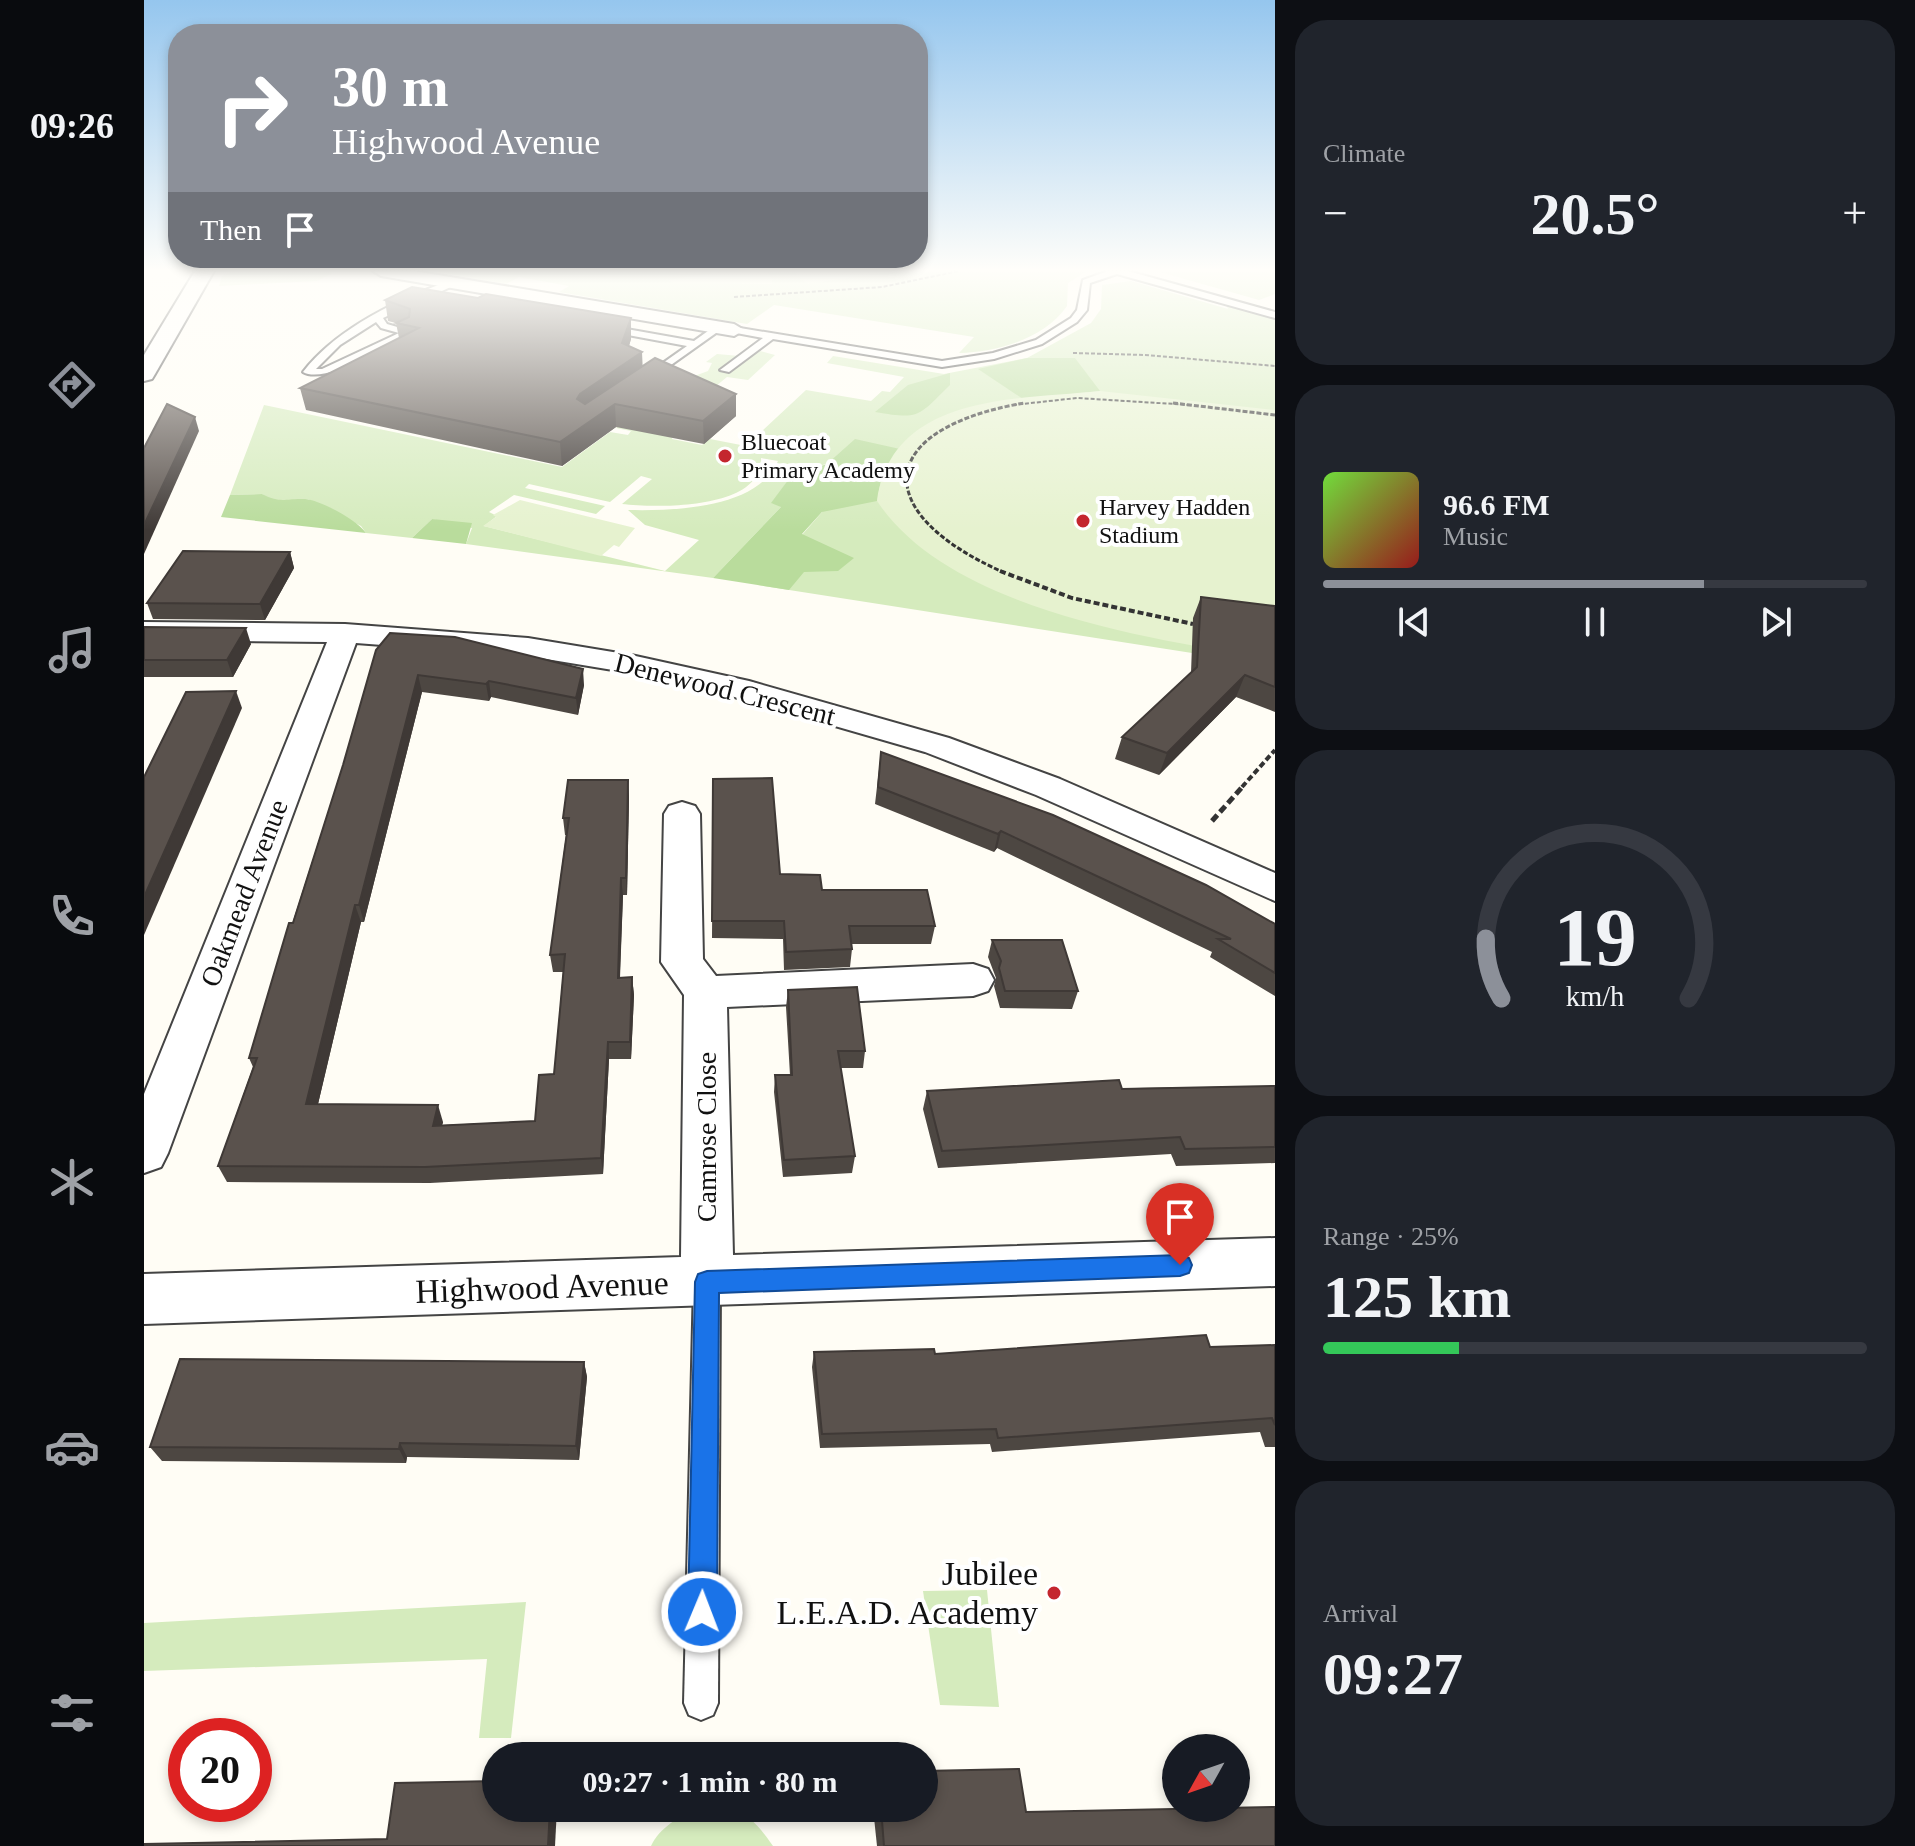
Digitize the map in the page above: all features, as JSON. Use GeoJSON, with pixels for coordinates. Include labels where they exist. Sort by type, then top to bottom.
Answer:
{"type":"FeatureCollection","features":[{"type":"Feature","properties":{"kind":"street","name":"Denewood Crescent"},"geometry":{"type":"LineString","coordinates":[[144,631],[345,633],[528,647],[631,664],[738,688],[937,745],[1048,787],[1275,888]]}},
{"type":"Feature","properties":{"kind":"street","name":"Oakmead Avenue"},"geometry":{"type":"LineString","coordinates":[[144,1153],[345,633]]}},
{"type":"Feature","properties":{"kind":"street"},"geometry":{"type":"LineString","coordinates":[[682,814],[682,962],[705,992],[973,980]]}},
{"type":"Feature","properties":{"kind":"street","name":"Camrose Close"},"geometry":{"type":"LineString","coordinates":[[705,992],[707,1282]]}},
{"type":"Feature","properties":{"kind":"street","name":"Highwood Avenue"},"geometry":{"type":"LineString","coordinates":[[144,1299],[1275,1262]]}},
{"type":"Feature","properties":{"kind":"lane"},"geometry":{"type":"LineString","coordinates":[[325,357],[308,372],[324,372],[356,357]]}},
{"type":"Feature","properties":{"kind":"lane"},"geometry":{"type":"LineString","coordinates":[[635,387],[677,357]]}},
{"type":"Feature","properties":{"kind":"lane"},"geometry":{"type":"LineString","coordinates":[[725,370],[743,357]]}},
{"type":"Feature","properties":{"kind":"lane"},"geometry":{"type":"LineString","coordinates":[[898,357],[942,364],[978,357]]}},
{"type":"Feature","properties":{"kind":"lane"},"geometry":{"type":"LineString","coordinates":[[701,1703],[707,1282]]}},
{"type":"Feature","properties":{"kind":"path"},"geometry":{"type":"LineString","coordinates":[[1170,357],[1275,366]]}},
{"type":"Feature","properties":{"kind":"path"},"geometry":{"type":"LineString","coordinates":[[1193,624],[1124,612],[1056,594],[969,556],[947,542],[917,511],[906,482],[907,468],[922,443],[945,427],[985,411],[1037,402],[1122,399],[1275,415]]}},
{"type":"Feature","properties":{"kind":"path"},"geometry":{"type":"LineString","coordinates":[[1187,848],[1275,750]]}},
{"type":"Feature","properties":{"kind":"green space"},"geometry":{"type":"Polygon","coordinates":[[[713,357],[773,357],[748,380],[727,377],[677,418],[672,439],[702,445],[710,439],[746,446],[806,390],[871,401],[882,391],[890,392],[904,377],[827,363],[832,357],[944,374],[1027,358],[1275,357],[1275,666],[758,585],[881,445],[791,476],[772,503],[782,506],[713,578],[466,544],[472,528],[432,519],[412,538],[366,533],[361,526],[308,499],[277,502],[262,494],[230,495],[264,405],[562,467],[610,432],[628,435],[631,431],[616,428],[678,382],[708,371],[712,363],[706,362],[713,357]],[[761,458],[757,475],[745,488],[705,502],[659,506],[622,504],[652,479],[641,476],[610,502],[529,484],[525,488],[605,506],[596,514],[514,495],[489,512],[497,516],[484,526],[665,571],[699,540],[645,525],[628,510],[667,510],[712,504],[752,489],[768,477],[778,461],[761,458]]]}},
{"type":"Feature","properties":{"kind":"green space"},"geometry":{"type":"Polygon","coordinates":[[[1027,358],[1075,358],[1100,391],[1023,399],[978,369],[1027,358]]]}},
{"type":"Feature","properties":{"kind":"green space"},"geometry":{"type":"Polygon","coordinates":[[[950,373],[950,385],[918,413],[902,416],[875,412],[908,385],[950,373]]]}},
{"type":"Feature","properties":{"kind":"green space","name":"Harvey Hadden Stadium"},"geometry":{"type":"Polygon","coordinates":[[[1100,391],[1275,410],[1275,659],[1115,629],[1058,614],[1003,594],[953,569],[910,538],[877,501],[887,466],[906,440],[932,421],[997,401],[1100,391]]]}},
{"type":"Feature","properties":{"kind":"green space"},"geometry":{"type":"Polygon","coordinates":[[[855,439],[900,449],[882,475],[877,501],[822,512],[802,534],[854,558],[838,571],[804,572],[789,590],[713,578],[781,507],[771,503],[791,476],[827,464],[855,439]]]}},
{"type":"Feature","properties":{"kind":"green space"},"geometry":{"type":"Polygon","coordinates":[[[262,494],[279,500],[305,499],[320,503],[347,517],[366,533],[221,517],[230,495],[262,494]]]}},
{"type":"Feature","properties":{"kind":"green space"},"geometry":{"type":"Polygon","coordinates":[[[520,500],[635,528],[619,547],[614,545],[601,556],[483,526],[496,517],[493,515],[520,500]]]}},
{"type":"Feature","properties":{"kind":"green space"},"geometry":{"type":"Polygon","coordinates":[[[432,519],[472,523],[466,544],[412,538],[432,519]]]}},
{"type":"Feature","properties":{"kind":"green space"},"geometry":{"type":"Polygon","coordinates":[[[987,1590],[999,1707],[940,1705],[923,1591],[987,1590]]]}},
{"type":"Feature","properties":{"kind":"green space"},"geometry":{"type":"Polygon","coordinates":[[[526,1602],[511,1738],[479,1738],[487,1659],[144,1671],[144,1623],[526,1602]]]}},
{"type":"Feature","properties":{"kind":"green space"},"geometry":{"type":"Polygon","coordinates":[[[673,1822],[753,1822],[773,1846],[651,1846],[673,1822]]]}},
{"type":"Feature","properties":{"kind":"building"},"geometry":{"type":"Polygon","coordinates":[[[361,357],[634,357],[577,399],[585,404],[655,358],[736,394],[703,421],[615,404],[560,442],[300,388],[361,357]]]}},
{"type":"Feature","properties":{"kind":"building"},"geometry":{"type":"Polygon","coordinates":[[[167,404],[195,417],[144,525],[144,448],[167,404]]]}},
{"type":"Feature","properties":{"kind":"building"},"geometry":{"type":"Polygon","coordinates":[[[183,551],[290,552],[260,604],[147,603],[183,551]]]}},
{"type":"Feature","properties":{"kind":"building"},"geometry":{"type":"Polygon","coordinates":[[[1201,597],[1275,606],[1275,687],[1245,675],[1167,753],[1122,737],[1197,667],[1201,597]]]}},
{"type":"Feature","properties":{"kind":"building"},"geometry":{"type":"Polygon","coordinates":[[[144,627],[246,628],[227,660],[144,660],[144,627]]]}},
{"type":"Feature","properties":{"kind":"building"},"geometry":{"type":"Polygon","coordinates":[[[390,633],[455,637],[583,669],[576,698],[489,681],[486,684],[418,675],[359,905],[355,905],[306,1104],[438,1105],[433,1126],[535,1121],[539,1075],[554,1074],[565,954],[550,955],[569,818],[563,818],[568,780],[628,780],[626,878],[621,878],[618,978],[632,977],[630,1042],[608,1042],[601,1158],[425,1167],[218,1166],[257,1058],[249,1058],[289,923],[293,923],[343,765],[376,650],[390,633]]]}},
{"type":"Feature","properties":{"kind":"building"},"geometry":{"type":"Polygon","coordinates":[[[236,691],[144,897],[144,777],[186,692],[236,691]]]}},
{"type":"Feature","properties":{"kind":"building"},"geometry":{"type":"Polygon","coordinates":[[[881,752],[1053,815],[1206,885],[1275,924],[1275,973],[1218,939],[1231,939],[1001,831],[998,834],[878,787],[881,752]]]}},
{"type":"Feature","properties":{"kind":"building"},"geometry":{"type":"Polygon","coordinates":[[[772,778],[780,874],[820,875],[822,890],[927,890],[935,926],[849,926],[852,949],[786,952],[784,921],[712,921],[713,779],[772,778]]]}},
{"type":"Feature","properties":{"kind":"building"},"geometry":{"type":"Polygon","coordinates":[[[992,940],[1062,940],[1078,991],[1005,991],[999,968],[1001,961],[992,940]]]}},
{"type":"Feature","properties":{"kind":"building"},"geometry":{"type":"Polygon","coordinates":[[[857,987],[865,1051],[838,1051],[855,1156],[784,1160],[775,1075],[792,1075],[788,990],[857,987]]]}},
{"type":"Feature","properties":{"kind":"building"},"geometry":{"type":"Polygon","coordinates":[[[1119,1080],[1122,1089],[1275,1086],[1275,1147],[1185,1149],[1180,1137],[942,1151],[927,1091],[1119,1080]]]}},
{"type":"Feature","properties":{"kind":"building"},"geometry":{"type":"Polygon","coordinates":[[[1206,1335],[1210,1347],[1275,1345],[1275,1425],[1272,1418],[998,1438],[996,1429],[822,1434],[814,1352],[934,1349],[935,1354],[1206,1335]]]}},
{"type":"Feature","properties":{"kind":"building"},"geometry":{"type":"Polygon","coordinates":[[[180,1359],[584,1362],[576,1446],[400,1443],[399,1449],[150,1447],[180,1359]]]}},
{"type":"Feature","properties":{"kind":"building"},"geometry":{"type":"Polygon","coordinates":[[[1019,1769],[1026,1812],[1162,1809],[1162,1822],[1250,1822],[1250,1808],[1275,1807],[1275,1846],[884,1846],[882,1822],[938,1822],[938,1771],[1019,1769]]]}},
{"type":"Feature","properties":{"kind":"building"},"geometry":{"type":"Polygon","coordinates":[[[482,1781],[482,1822],[549,1822],[548,1846],[144,1846],[387,1839],[395,1783],[482,1781]]]}},
{"type":"Feature","properties":{"kind":"place","name":"Bluecoat Primary Academy"},"geometry":{"type":"Point","coordinates":[725,456]}},
{"type":"Feature","properties":{"kind":"place","name":"Harvey Hadden Stadium"},"geometry":{"type":"Point","coordinates":[1083,521]}},
{"type":"Feature","properties":{"kind":"place","name":"Jubilee L.E.A.D. Academy"},"geometry":{"type":"Point","coordinates":[1054,1593]}},
{"type":"Feature","properties":{"kind":"route"},"geometry":{"type":"LineString","coordinates":[[702,1612],[707,1282],[1180,1265]]}}]}
